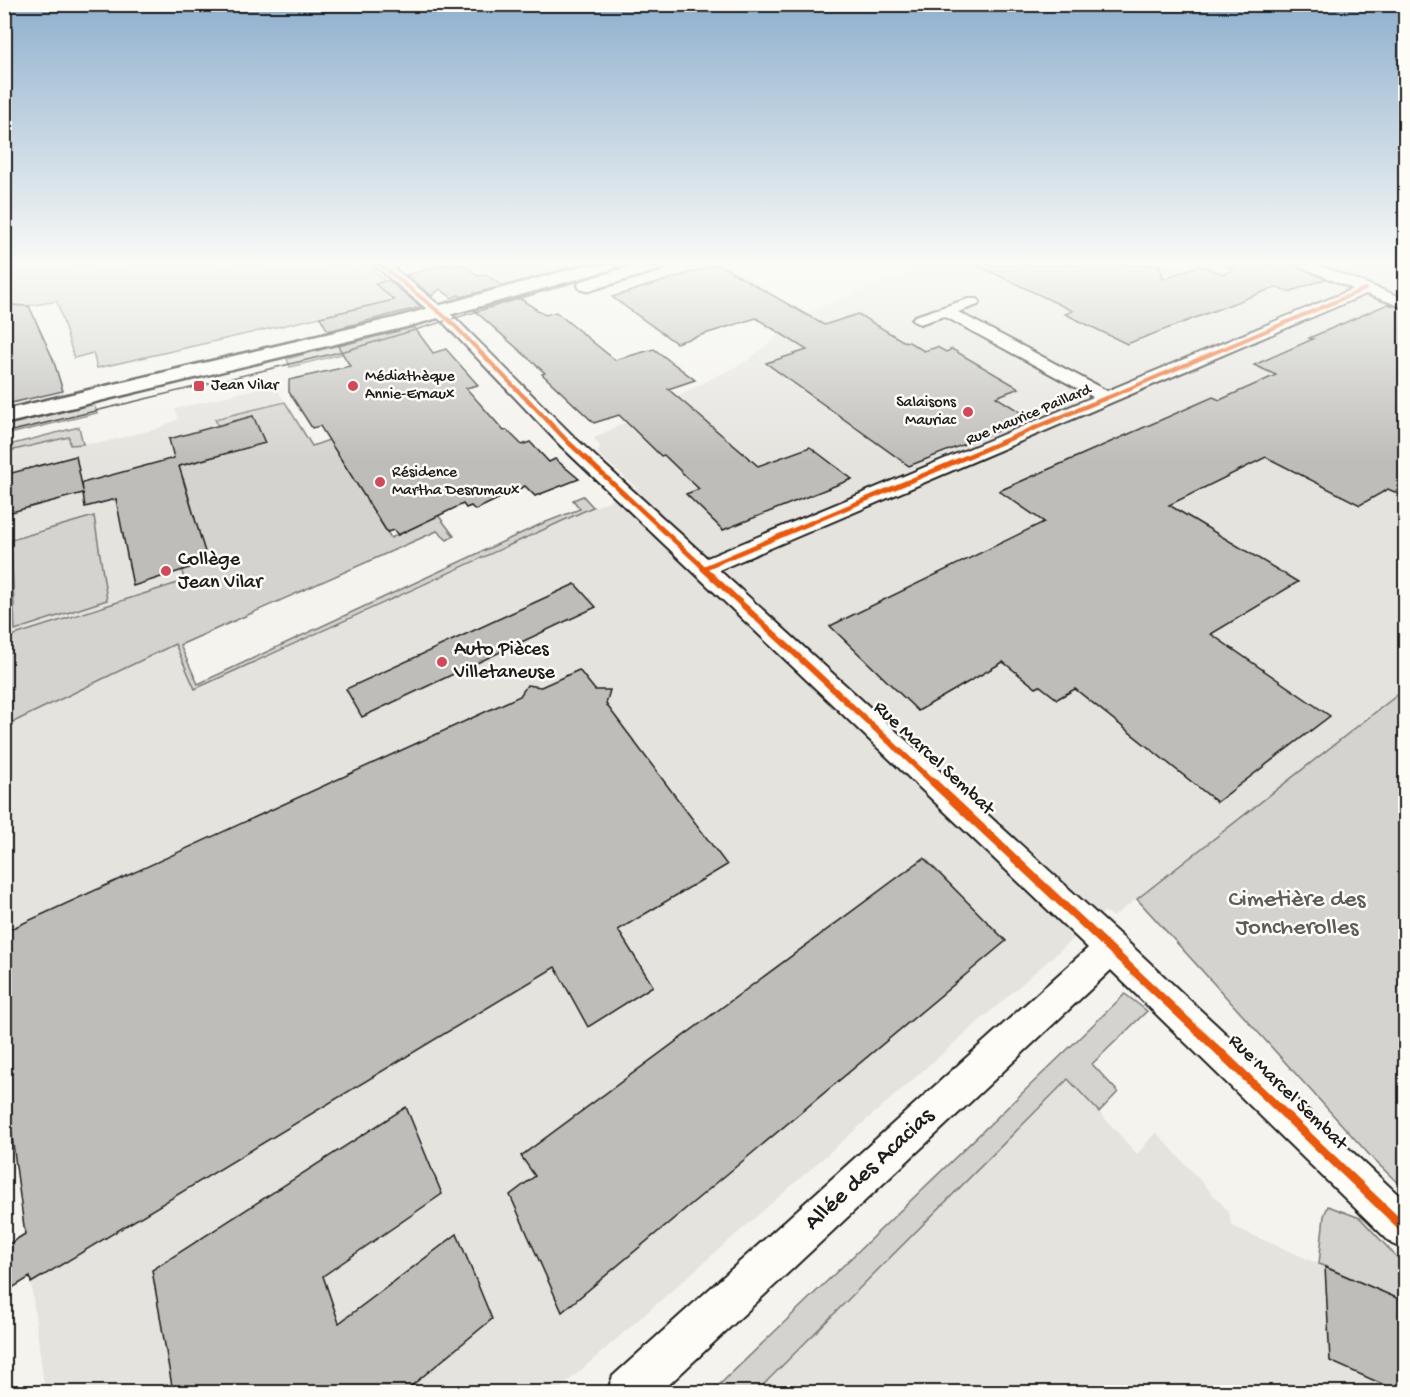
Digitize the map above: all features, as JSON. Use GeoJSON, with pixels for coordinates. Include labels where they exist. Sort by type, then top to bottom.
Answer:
{"type":"FeatureCollection","features":[{"type":"Feature","properties":{"kind":"street"},"geometry":{"type":"LineString","coordinates":[[4,417],[379,330]]}},
{"type":"Feature","properties":{"kind":"street","name":"Rue Marcel Sembat"},"geometry":{"type":"LineString","coordinates":[[458,330],[568,442],[1111,948],[1406,1230]]}},
{"type":"Feature","properties":{"kind":"street"},"geometry":{"type":"LineString","coordinates":[[981,330],[1107,398]]}},
{"type":"Feature","properties":{"kind":"street","name":"Rue Maurice Paillard"},"geometry":{"type":"LineString","coordinates":[[704,568],[1267,330]]}},
{"type":"Feature","properties":{"kind":"street","name":"Allée des Acacias"},"geometry":{"type":"LineString","coordinates":[[629,1392],[1111,948]]}},
{"type":"Feature","properties":{"kind":"shaded area"},"geometry":{"type":"Polygon","coordinates":[[[785,330],[1405,330],[1405,689],[1113,917],[1105,911],[556,1392],[45,1392],[4,1076],[4,446],[79,427],[83,443],[100,443],[156,429],[178,419],[175,409],[274,384],[374,549],[175,647],[196,689],[637,488],[598,454],[600,446],[594,438],[747,361],[785,330]]]}},
{"type":"Feature","properties":{"kind":"shaded area"},"geometry":{"type":"Polygon","coordinates":[[[1073,1045],[1118,1092],[1099,1112],[1137,1154],[1156,1132],[1228,1211],[1232,1226],[1405,1302],[1405,1392],[712,1392],[1073,1045]]]}},
{"type":"Feature","properties":{"kind":"green space"},"geometry":{"type":"Polygon","coordinates":[[[66,330],[263,330],[97,368],[93,353],[74,358],[66,330]]]}},
{"type":"Feature","properties":{"kind":"green space"},"geometry":{"type":"Polygon","coordinates":[[[401,331],[406,338],[290,367],[287,359],[367,337],[401,331]]]}},
{"type":"Feature","properties":{"kind":"green space"},"geometry":{"type":"Polygon","coordinates":[[[285,402],[312,446],[329,440],[391,538],[438,515],[454,536],[447,540],[437,531],[180,645],[198,684],[541,524],[580,509],[573,500],[583,496],[593,507],[195,689],[175,644],[5,726],[5,638],[184,581],[182,570],[207,562],[184,480],[177,467],[265,443],[253,416],[218,426],[215,419],[285,402]]]}},
{"type":"Feature","properties":{"kind":"green space"},"geometry":{"type":"Polygon","coordinates":[[[94,404],[97,413],[5,435],[5,425],[94,404]]]}},
{"type":"Feature","properties":{"kind":"green space"},"geometry":{"type":"Polygon","coordinates":[[[79,427],[83,444],[70,445],[69,437],[5,452],[5,446],[79,427]]]}},
{"type":"Feature","properties":{"kind":"green space"},"geometry":{"type":"Polygon","coordinates":[[[94,516],[107,600],[15,630],[11,540],[94,516]]]}},
{"type":"Feature","properties":{"kind":"green space","name":"Cimetière des Joncherolles"},"geometry":{"type":"Polygon","coordinates":[[[1405,689],[1405,1190],[1374,1160],[1137,899],[1405,689]]]}},
{"type":"Feature","properties":{"kind":"green space"},"geometry":{"type":"Polygon","coordinates":[[[1125,994],[1147,1011],[1092,1064],[1118,1092],[1099,1112],[1068,1079],[759,1389],[761,1392],[712,1392],[1125,994]]]}},
{"type":"Feature","properties":{"kind":"green space"},"geometry":{"type":"Polygon","coordinates":[[[1328,1206],[1360,1218],[1405,1266],[1405,1302],[1319,1264],[1324,1216],[1328,1206]]]}},
{"type":"Feature","properties":{"kind":"building"},"geometry":{"type":"Polygon","coordinates":[[[4,330],[40,330],[53,359],[63,391],[7,404],[4,330]]]}},
{"type":"Feature","properties":{"kind":"building"},"geometry":{"type":"Polygon","coordinates":[[[401,330],[416,330],[433,353],[446,349],[478,385],[466,388],[504,431],[507,430],[522,445],[530,442],[549,462],[555,459],[579,479],[535,496],[525,486],[475,510],[471,506],[466,508],[463,504],[398,535],[394,530],[387,532],[320,426],[312,428],[289,392],[289,380],[350,366],[338,346],[401,330]]]}},
{"type":"Feature","properties":{"kind":"building"},"geometry":{"type":"Polygon","coordinates":[[[497,330],[578,330],[615,360],[654,349],[695,380],[668,389],[758,466],[810,447],[852,479],[723,530],[686,494],[699,489],[619,415],[594,423],[542,374],[545,373],[497,330]]]}},
{"type":"Feature","properties":{"kind":"building"},"geometry":{"type":"Polygon","coordinates":[[[658,330],[717,330],[676,343],[658,330]]]}},
{"type":"Feature","properties":{"kind":"building"},"geometry":{"type":"Polygon","coordinates":[[[775,330],[885,330],[924,351],[937,347],[946,352],[952,349],[1019,388],[996,397],[1030,418],[909,466],[766,363],[807,350],[775,330]]]}},
{"type":"Feature","properties":{"kind":"building"},"geometry":{"type":"Polygon","coordinates":[[[1098,330],[1163,330],[1127,344],[1098,330]]]}},
{"type":"Feature","properties":{"kind":"building"},"geometry":{"type":"Polygon","coordinates":[[[1327,330],[1406,330],[1406,497],[1388,489],[1360,505],[1266,457],[1169,505],[1298,582],[1211,634],[1330,716],[1217,802],[1075,689],[1057,699],[1040,686],[1036,688],[1003,662],[918,711],[830,626],[1044,522],[999,491],[1213,397],[1220,400],[1276,375],[1254,365],[1313,339],[1309,338],[1327,330]]]}},
{"type":"Feature","properties":{"kind":"building"},"geometry":{"type":"Polygon","coordinates":[[[253,416],[265,443],[179,466],[208,562],[133,586],[116,499],[85,507],[83,493],[4,514],[4,475],[76,456],[83,491],[82,483],[174,458],[169,439],[253,416]]]}},
{"type":"Feature","properties":{"kind":"building","name":"Auto Pièces Villetaneuse"},"geometry":{"type":"Polygon","coordinates":[[[575,584],[596,607],[362,717],[346,689],[575,584]]]}},
{"type":"Feature","properties":{"kind":"building"},"geometry":{"type":"Polygon","coordinates":[[[579,670],[595,690],[610,690],[606,704],[727,865],[618,930],[653,986],[588,1027],[555,967],[31,1283],[30,1277],[4,1293],[4,1247],[25,1234],[4,1076],[4,932],[520,696],[527,685],[541,687],[579,670]]]}},
{"type":"Feature","properties":{"kind":"building"},"geometry":{"type":"Polygon","coordinates":[[[924,858],[1006,941],[562,1312],[510,1195],[535,1176],[521,1156],[924,858]]]}},
{"type":"Feature","properties":{"kind":"building"},"geometry":{"type":"Polygon","coordinates":[[[406,1107],[442,1194],[323,1276],[339,1323],[457,1234],[492,1319],[404,1392],[173,1392],[152,1270],[406,1107]]]}},
{"type":"Feature","properties":{"kind":"building"},"geometry":{"type":"Polygon","coordinates":[[[1325,1267],[1406,1302],[1406,1392],[1400,1392],[1330,1361],[1325,1267]]]}},
{"type":"Feature","properties":{"kind":"tram line"},"geometry":{"type":"LineString","coordinates":[[4,433],[348,350],[414,330]]}},
{"type":"Feature","properties":{"kind":"cycle path"},"geometry":{"type":"LineString","coordinates":[[459,330],[568,442],[1111,948],[1406,1230]]}},
{"type":"Feature","properties":{"kind":"cycle path"},"geometry":{"type":"LineString","coordinates":[[704,568],[1267,330]]}},
{"type":"Feature","properties":{"kind":"place","name":"Jean Vilar"},"geometry":{"type":"Point","coordinates":[199,386]}},
{"type":"Feature","properties":{"kind":"place","name":"Médiathèque Annie-Ernaux"},"geometry":{"type":"Point","coordinates":[353,386]}},
{"type":"Feature","properties":{"kind":"place","name":"Salaisons Mauriac"},"geometry":{"type":"Point","coordinates":[968,412]}},
{"type":"Feature","properties":{"kind":"place","name":"Résidence Martha Desrumaux"},"geometry":{"type":"Point","coordinates":[380,482]}},
{"type":"Feature","properties":{"kind":"place","name":"Collège Jean Vilar"},"geometry":{"type":"Point","coordinates":[166,571]}},
{"type":"Feature","properties":{"kind":"place","name":"Auto Pièces Villetaneuse"},"geometry":{"type":"Point","coordinates":[442,662]}}]}
